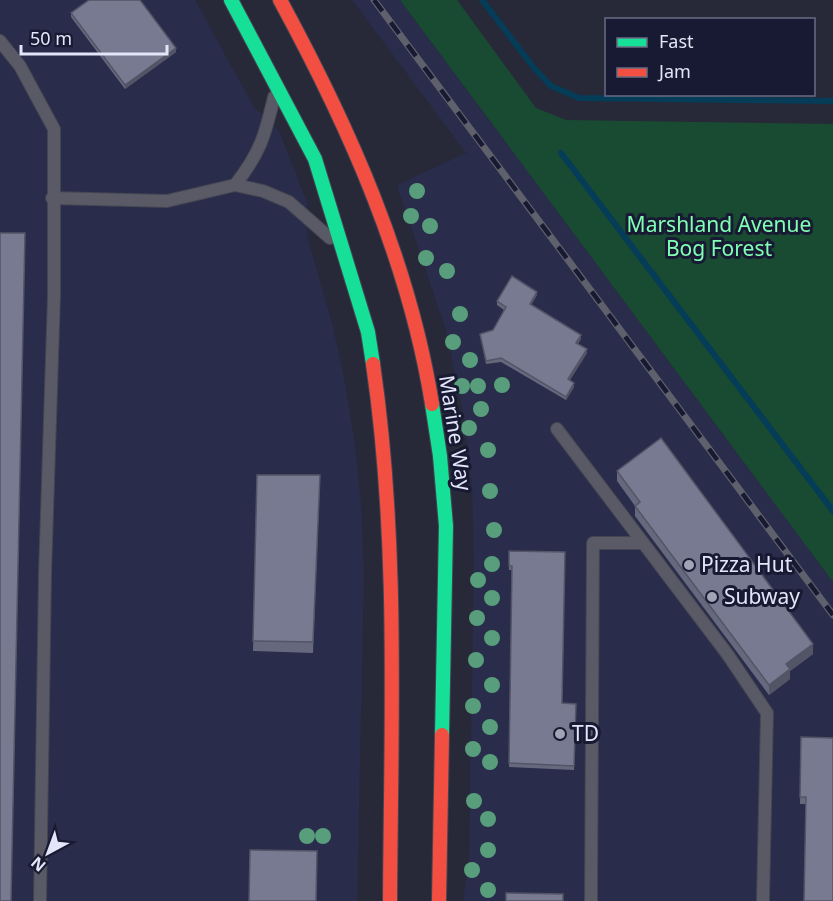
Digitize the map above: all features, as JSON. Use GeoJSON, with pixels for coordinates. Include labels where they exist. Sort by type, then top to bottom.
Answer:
{"type":"FeatureCollection","features":[{"type":"Feature","properties":{"kind":"main road"},"geometry":{"type":"LineString","coordinates":[[231,0],[315,159],[368,332],[384,440],[393,624],[390,901]]}},
{"type":"Feature","properties":{"kind":"main road","name":"Marine Way"},"geometry":{"type":"LineString","coordinates":[[280,0],[330,94],[362,163],[393,244],[430,397],[443,471],[446,526],[439,901]]}},
{"type":"Feature","properties":{"kind":"lane"},"geometry":{"type":"LineString","coordinates":[[0,41],[20,66],[54,129],[52,198],[54,296],[46,563],[40,901]]}},
{"type":"Feature","properties":{"kind":"lane"},"geometry":{"type":"LineString","coordinates":[[235,185],[251,164],[263,141],[277,84]]}},
{"type":"Feature","properties":{"kind":"lane"},"geometry":{"type":"LineString","coordinates":[[52,198],[167,201],[235,185],[263,191],[289,202],[343,249]]}},
{"type":"Feature","properties":{"kind":"lane"},"geometry":{"type":"LineString","coordinates":[[557,429],[728,655],[767,712],[763,901]]}},
{"type":"Feature","properties":{"kind":"lane"},"geometry":{"type":"LineString","coordinates":[[591,901],[593,543],[642,543]]}},
{"type":"Feature","properties":{"kind":"shaded area"},"geometry":{"type":"Polygon","coordinates":[[[0,0],[195,0],[254,107],[279,131],[307,202],[307,236],[333,327],[343,372],[354,438],[361,503],[364,575],[357,901],[0,901],[0,0]]]}},
{"type":"Feature","properties":{"kind":"shaded area"},"geometry":{"type":"Polygon","coordinates":[[[352,0],[400,0],[833,582],[833,901],[463,901],[469,861],[474,560],[472,488],[464,418],[445,327],[397,185],[466,153],[352,0]]]}},
{"type":"Feature","properties":{"kind":"green space","name":"Marshland Avenue Bog Forest"},"geometry":{"type":"Polygon","coordinates":[[[400,0],[457,0],[536,108],[566,120],[833,124],[833,582],[400,0]]]}},
{"type":"Feature","properties":{"kind":"building"},"geometry":{"type":"Polygon","coordinates":[[[89,0],[140,0],[176,48],[125,85],[71,13],[89,0]]]}},
{"type":"Feature","properties":{"kind":"building"},"geometry":{"type":"Polygon","coordinates":[[[0,233],[25,233],[11,901],[0,901],[0,233]]]}},
{"type":"Feature","properties":{"kind":"building"},"geometry":{"type":"Polygon","coordinates":[[[512,276],[537,292],[530,304],[581,335],[576,343],[587,349],[568,379],[574,383],[566,397],[501,358],[486,361],[480,334],[493,330],[506,307],[497,301],[512,276]]]}},
{"type":"Feature","properties":{"kind":"building"},"geometry":{"type":"Polygon","coordinates":[[[661,438],[813,644],[786,664],[790,669],[769,685],[635,506],[640,502],[617,471],[661,438]]]}},
{"type":"Feature","properties":{"kind":"building"},"geometry":{"type":"Polygon","coordinates":[[[257,475],[320,475],[313,642],[253,641],[257,475]]]}},
{"type":"Feature","properties":{"kind":"building"},"geometry":{"type":"Polygon","coordinates":[[[509,551],[565,552],[562,703],[576,704],[574,766],[509,763],[512,566],[509,566],[509,551]]]}},
{"type":"Feature","properties":{"kind":"building"},"geometry":{"type":"Polygon","coordinates":[[[801,737],[833,738],[833,901],[804,901],[806,797],[800,797],[801,737]]]}},
{"type":"Feature","properties":{"kind":"building"},"geometry":{"type":"Polygon","coordinates":[[[250,850],[317,851],[316,901],[249,901],[250,850]]]}},
{"type":"Feature","properties":{"kind":"building"},"geometry":{"type":"Polygon","coordinates":[[[506,893],[563,894],[563,901],[506,901],[506,893]]]}},
{"type":"Feature","properties":{"kind":"waterway"},"geometry":{"type":"LineString","coordinates":[[482,0],[534,68],[551,86],[579,98],[833,101]]}},
{"type":"Feature","properties":{"kind":"waterway"},"geometry":{"type":"LineString","coordinates":[[561,153],[833,511]]}},
{"type":"Feature","properties":{"kind":"railway"},"geometry":{"type":"LineString","coordinates":[[374,0],[833,615]]}},
{"type":"Feature","properties":{"kind":"traffic: fast"},"geometry":{"type":"LineString","coordinates":[[231,0],[315,159],[368,332],[373,364]]}},
{"type":"Feature","properties":{"kind":"traffic: fast"},"geometry":{"type":"LineString","coordinates":[[432,404],[440,456],[446,526],[442,735]]}},
{"type":"Feature","properties":{"kind":"traffic: jam"},"geometry":{"type":"LineString","coordinates":[[280,0],[330,97],[373,196],[408,298],[422,351],[432,404]]}},
{"type":"Feature","properties":{"kind":"traffic: jam"},"geometry":{"type":"LineString","coordinates":[[373,364],[387,498],[390,565],[392,632],[390,901]]}},
{"type":"Feature","properties":{"kind":"traffic: jam"},"geometry":{"type":"LineString","coordinates":[[439,901],[442,735]]}},
{"type":"Feature","properties":{"kind":"place","name":"Pizza Hut"},"geometry":{"type":"Point","coordinates":[689,565]}},
{"type":"Feature","properties":{"kind":"place","name":"Subway"},"geometry":{"type":"Point","coordinates":[712,597]}},
{"type":"Feature","properties":{"kind":"place","name":"TD"},"geometry":{"type":"Point","coordinates":[560,734]}}]}
